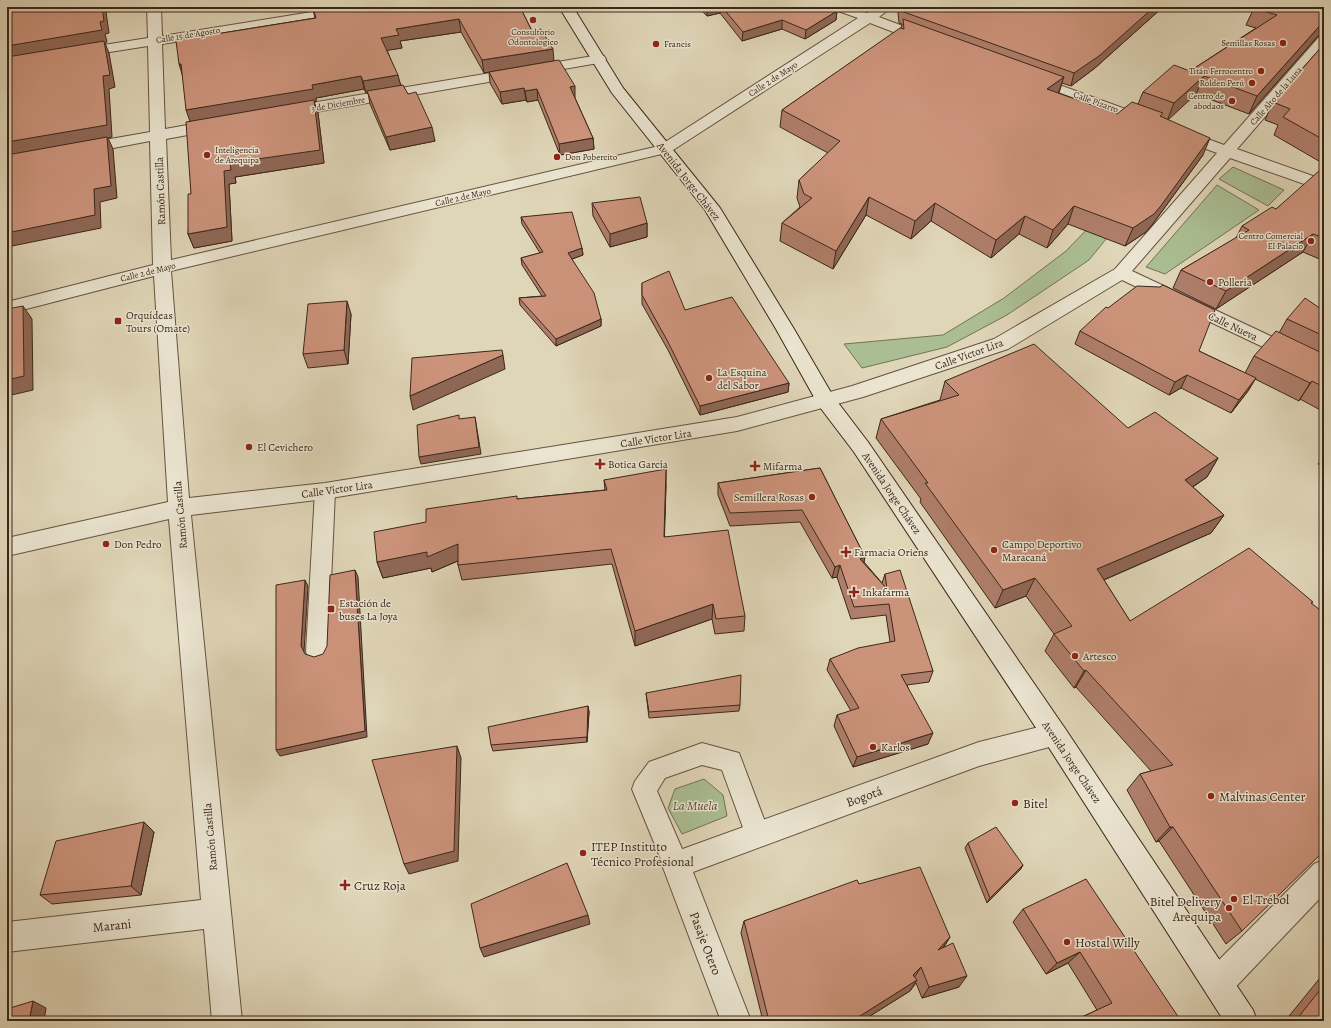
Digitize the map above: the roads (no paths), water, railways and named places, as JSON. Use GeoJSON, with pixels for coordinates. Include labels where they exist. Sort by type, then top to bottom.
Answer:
{"type":"FeatureCollection","features":[{"type":"Feature","properties":{"kind":"street","name":"Ramón Castilla"},"geometry":{"type":"LineString","coordinates":[[154,7],[162,268],[179,508],[227,1021]]}},
{"type":"Feature","properties":{"kind":"street","name":"Calle 15 de Agosto"},"geometry":{"type":"LineString","coordinates":[[61,56],[369,7]]}},
{"type":"Feature","properties":{"kind":"street","name":"Avenida Jorge Chávez"},"geometry":{"type":"LineString","coordinates":[[566,7],[617,90],[712,208],[781,322],[826,401],[861,447],[1055,735],[1242,1021]]}},
{"type":"Feature","properties":{"kind":"street"},"geometry":{"type":"LineString","coordinates":[[840,7],[943,46]]}},
{"type":"Feature","properties":{"kind":"street","name":"Calle 2 de Mayo"},"geometry":{"type":"LineString","coordinates":[[7,308],[162,268],[664,149],[885,7]]}},
{"type":"Feature","properties":{"kind":"street","name":"Calle Alto de la Luna"},"geometry":{"type":"LineString","coordinates":[[1228,151],[1324,40]]}},
{"type":"Feature","properties":{"kind":"street","name":"3 de Diciembre"},"geometry":{"type":"LineString","coordinates":[[276,114],[599,59]]}},
{"type":"Feature","properties":{"kind":"street","name":"Calle Pizarro"},"geometry":{"type":"LineString","coordinates":[[1017,73],[1324,186]]}},
{"type":"Feature","properties":{"kind":"street"},"geometry":{"type":"LineString","coordinates":[[67,151],[229,122]]}},
{"type":"Feature","properties":{"kind":"street","name":"Calle Víctor Lira"},"geometry":{"type":"LineString","coordinates":[[7,547],[179,508],[325,491],[737,424],[856,392],[1001,344],[1121,273],[1228,151]]}},
{"type":"Feature","properties":{"kind":"street","name":"Calle Nueva"},"geometry":{"type":"LineString","coordinates":[[1121,273],[1324,369]]}},
{"type":"Feature","properties":{"kind":"street","name":"Bogotá"},"geometry":{"type":"LineString","coordinates":[[676,865],[979,754],[1055,735]]}},
{"type":"Feature","properties":{"kind":"street","name":"Pasaje Otero"},"geometry":{"type":"LineString","coordinates":[[676,865],[736,1021]]}},
{"type":"Feature","properties":{"kind":"street"},"geometry":{"type":"LineString","coordinates":[[1218,983],[1324,874]]}},
{"type":"Feature","properties":{"kind":"street","name":"Marani"},"geometry":{"type":"LineString","coordinates":[[7,937],[217,913]]}},
{"type":"Feature","properties":{"kind":"lane"},"geometry":{"type":"LineString","coordinates":[[317,652],[325,491]]}},
{"type":"Feature","properties":{"kind":"lane"},"geometry":{"type":"LineString","coordinates":[[676,865],[644,789],[657,770],[702,754],[731,761],[758,835]]}},
{"type":"Feature","properties":{"kind":"place","name":"Consultorio Odontologico"},"geometry":{"type":"Point","coordinates":[533,20]}},
{"type":"Feature","properties":{"kind":"place","name":"Semillas Rosas"},"geometry":{"type":"Point","coordinates":[1283,43]}},
{"type":"Feature","properties":{"kind":"place","name":"Francis"},"geometry":{"type":"Point","coordinates":[656,44]}},
{"type":"Feature","properties":{"kind":"place","name":"Titán Ferrocentro"},"geometry":{"type":"Point","coordinates":[1261,71]}},
{"type":"Feature","properties":{"kind":"place","name":"Rolden Perú"},"geometry":{"type":"Point","coordinates":[1252,83]}},
{"type":"Feature","properties":{"kind":"place","name":"Centro de abodaos"},"geometry":{"type":"Point","coordinates":[1232,101]}},
{"type":"Feature","properties":{"kind":"place","name":"Inteligencia de Arequipa"},"geometry":{"type":"Point","coordinates":[207,155]}},
{"type":"Feature","properties":{"kind":"place","name":"Don Pobercito"},"geometry":{"type":"Point","coordinates":[557,157]}},
{"type":"Feature","properties":{"kind":"place","name":"Centro Comercial El Palacio"},"geometry":{"type":"Point","coordinates":[1311,241]}},
{"type":"Feature","properties":{"kind":"place","name":"Pollería"},"geometry":{"type":"Point","coordinates":[1210,282]}},
{"type":"Feature","properties":{"kind":"place","name":"Orquídeas Tours (Omate)"},"geometry":{"type":"Point","coordinates":[118,321]}},
{"type":"Feature","properties":{"kind":"place","name":"La Esquina del Sabor"},"geometry":{"type":"Point","coordinates":[709,378]}},
{"type":"Feature","properties":{"kind":"place","name":"El Cevichero"},"geometry":{"type":"Point","coordinates":[249,447]}},
{"type":"Feature","properties":{"kind":"place","name":"Botica García"},"geometry":{"type":"Point","coordinates":[600,464]}},
{"type":"Feature","properties":{"kind":"place","name":"Mifarma"},"geometry":{"type":"Point","coordinates":[755,466]}},
{"type":"Feature","properties":{"kind":"place","name":"Semillera Rosas"},"geometry":{"type":"Point","coordinates":[812,497]}},
{"type":"Feature","properties":{"kind":"place","name":"Don Pedro"},"geometry":{"type":"Point","coordinates":[106,544]}},
{"type":"Feature","properties":{"kind":"place","name":"Campo Deportivo Maracaná"},"geometry":{"type":"Point","coordinates":[994,550]}},
{"type":"Feature","properties":{"kind":"place","name":"Farmacia Oriens"},"geometry":{"type":"Point","coordinates":[846,552]}},
{"type":"Feature","properties":{"kind":"place","name":"Inkafarma"},"geometry":{"type":"Point","coordinates":[854,592]}},
{"type":"Feature","properties":{"kind":"place","name":"Estación de buses La Joya"},"geometry":{"type":"Point","coordinates":[331,609]}},
{"type":"Feature","properties":{"kind":"place","name":"Artesco"},"geometry":{"type":"Point","coordinates":[1075,656]}},
{"type":"Feature","properties":{"kind":"place","name":"Karlos"},"geometry":{"type":"Point","coordinates":[873,747]}},
{"type":"Feature","properties":{"kind":"place","name":"Malvinas Center"},"geometry":{"type":"Point","coordinates":[1211,796]}},
{"type":"Feature","properties":{"kind":"place","name":"Bitel"},"geometry":{"type":"Point","coordinates":[1015,803]}},
{"type":"Feature","properties":{"kind":"place","name":"ITEP Instituto Técnico Profesional"},"geometry":{"type":"Point","coordinates":[583,853]}},
{"type":"Feature","properties":{"kind":"place","name":"Cruz Roja"},"geometry":{"type":"Point","coordinates":[345,885]}},
{"type":"Feature","properties":{"kind":"place","name":"El Trébol"},"geometry":{"type":"Point","coordinates":[1234,899]}},
{"type":"Feature","properties":{"kind":"place","name":"Bitel Delivery Arequipa"},"geometry":{"type":"Point","coordinates":[1229,908]}},
{"type":"Feature","properties":{"kind":"place","name":"Hostal Willy"},"geometry":{"type":"Point","coordinates":[1067,942]}},
{"type":"Feature","properties":{"kind":"park label","name":"La Muela"},"geometry":{"type":"Point","coordinates":[695,805]}}]}
